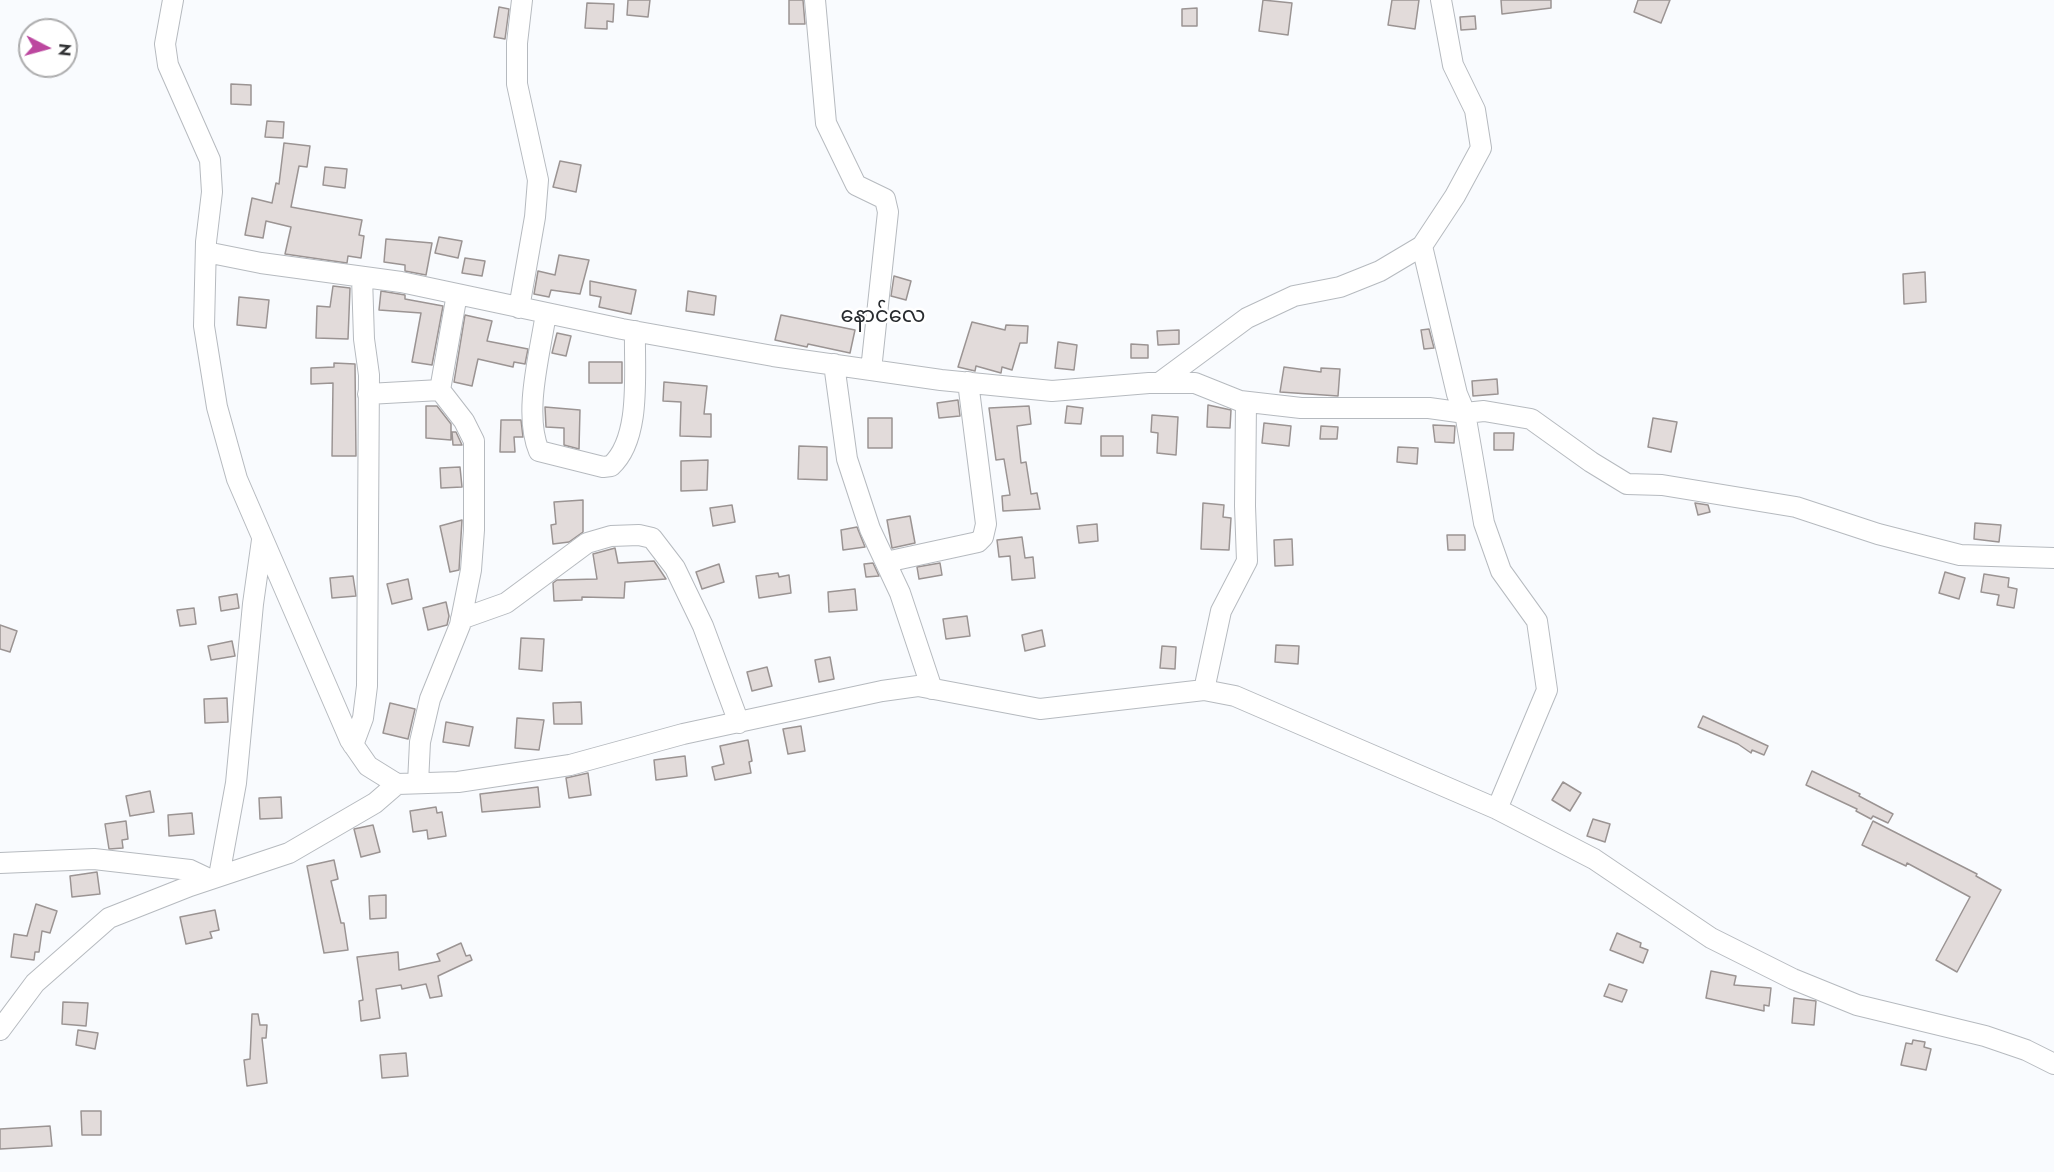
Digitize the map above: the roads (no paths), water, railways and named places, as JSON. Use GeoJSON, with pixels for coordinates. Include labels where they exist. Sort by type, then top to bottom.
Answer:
{"type":"FeatureCollection","features":[{"type":"Feature","properties":{"kind":"street"},"geometry":{"type":"LineString","coordinates":[[173,0],[165,44],[168,65],[210,160],[212,192],[206,252],[204,326],[217,407],[237,479],[353,745],[368,765],[397,783],[458,782],[570,765],[684,734],[918,686],[1040,709],[1204,690],[1235,696],[1497,809],[1594,859],[1711,938],[1793,979],[1857,1005],[1985,1036],[2026,1050],[2054,1064]]}},
{"type":"Feature","properties":{"kind":"street"},"geometry":{"type":"LineString","coordinates":[[519,308],[535,217],[538,180],[517,84],[517,44],[522,0]]}},
{"type":"Feature","properties":{"kind":"street"},"geometry":{"type":"LineString","coordinates":[[815,0],[826,123],[856,185],[885,199],[888,212],[871,370]]}},
{"type":"Feature","properties":{"kind":"street"},"geometry":{"type":"LineString","coordinates":[[1159,383],[1247,318],[1294,296],[1340,287],[1380,271],[1422,246],[1455,196],[1481,148],[1475,110],[1453,65],[1441,0]]}},
{"type":"Feature","properties":{"kind":"street"},"geometry":{"type":"LineString","coordinates":[[1422,246],[1457,394],[1465,413],[1484,523],[1502,571],[1537,621],[1547,690],[1497,809]]}},
{"type":"Feature","properties":{"kind":"street"},"geometry":{"type":"LineString","coordinates":[[206,252],[457,294],[635,331],[871,370],[1052,391],[1159,383],[1195,383],[1246,402],[1301,408],[1429,408],[1465,413],[1484,411],[1531,419],[1591,462],[1627,484],[1662,485],[1796,507],[1878,534],[1960,555],[2054,558]]}},
{"type":"Feature","properties":{"kind":"street"},"geometry":{"type":"LineString","coordinates":[[353,745],[363,718],[367,686],[368,394],[362,277]]}},
{"type":"Feature","properties":{"kind":"street"},"geometry":{"type":"LineString","coordinates":[[418,783],[420,742],[430,699],[461,619],[471,570],[474,530],[474,441],[464,421],[440,390],[457,294]]}},
{"type":"Feature","properties":{"kind":"street"},"geometry":{"type":"LineString","coordinates":[[546,313],[537,370],[532,427],[534,439],[539,451],[551,456],[603,467],[611,466],[628,446],[632,419],[635,331]]}},
{"type":"Feature","properties":{"kind":"street"},"geometry":{"type":"LineString","coordinates":[[834,364],[847,459],[870,529],[900,593],[932,690]]}},
{"type":"Feature","properties":{"kind":"street"},"geometry":{"type":"LineString","coordinates":[[886,562],[978,542],[982,537],[986,524],[968,382]]}},
{"type":"Feature","properties":{"kind":"street"},"geometry":{"type":"LineString","coordinates":[[368,394],[440,390]]}},
{"type":"Feature","properties":{"kind":"street"},"geometry":{"type":"LineString","coordinates":[[1204,690],[1221,611],[1247,561],[1246,402]]}},
{"type":"Feature","properties":{"kind":"street"},"geometry":{"type":"LineString","coordinates":[[461,619],[506,603],[587,543],[610,536],[639,535],[652,538],[675,568],[704,626],[739,723]]}},
{"type":"Feature","properties":{"kind":"street"},"geometry":{"type":"LineString","coordinates":[[214,878],[237,773],[253,604],[262,540]]}},
{"type":"Feature","properties":{"kind":"street"},"geometry":{"type":"LineString","coordinates":[[0,1030],[35,983],[109,918],[288,853],[375,803],[397,783]]}},
{"type":"Feature","properties":{"kind":"street"},"geometry":{"type":"LineString","coordinates":[[0,863],[94,859],[190,870],[214,878]]}},
{"type":"Feature","properties":{"kind":"district","name":"နောင်လေ"},"geometry":{"type":"Point","coordinates":[883,317]}}]}
